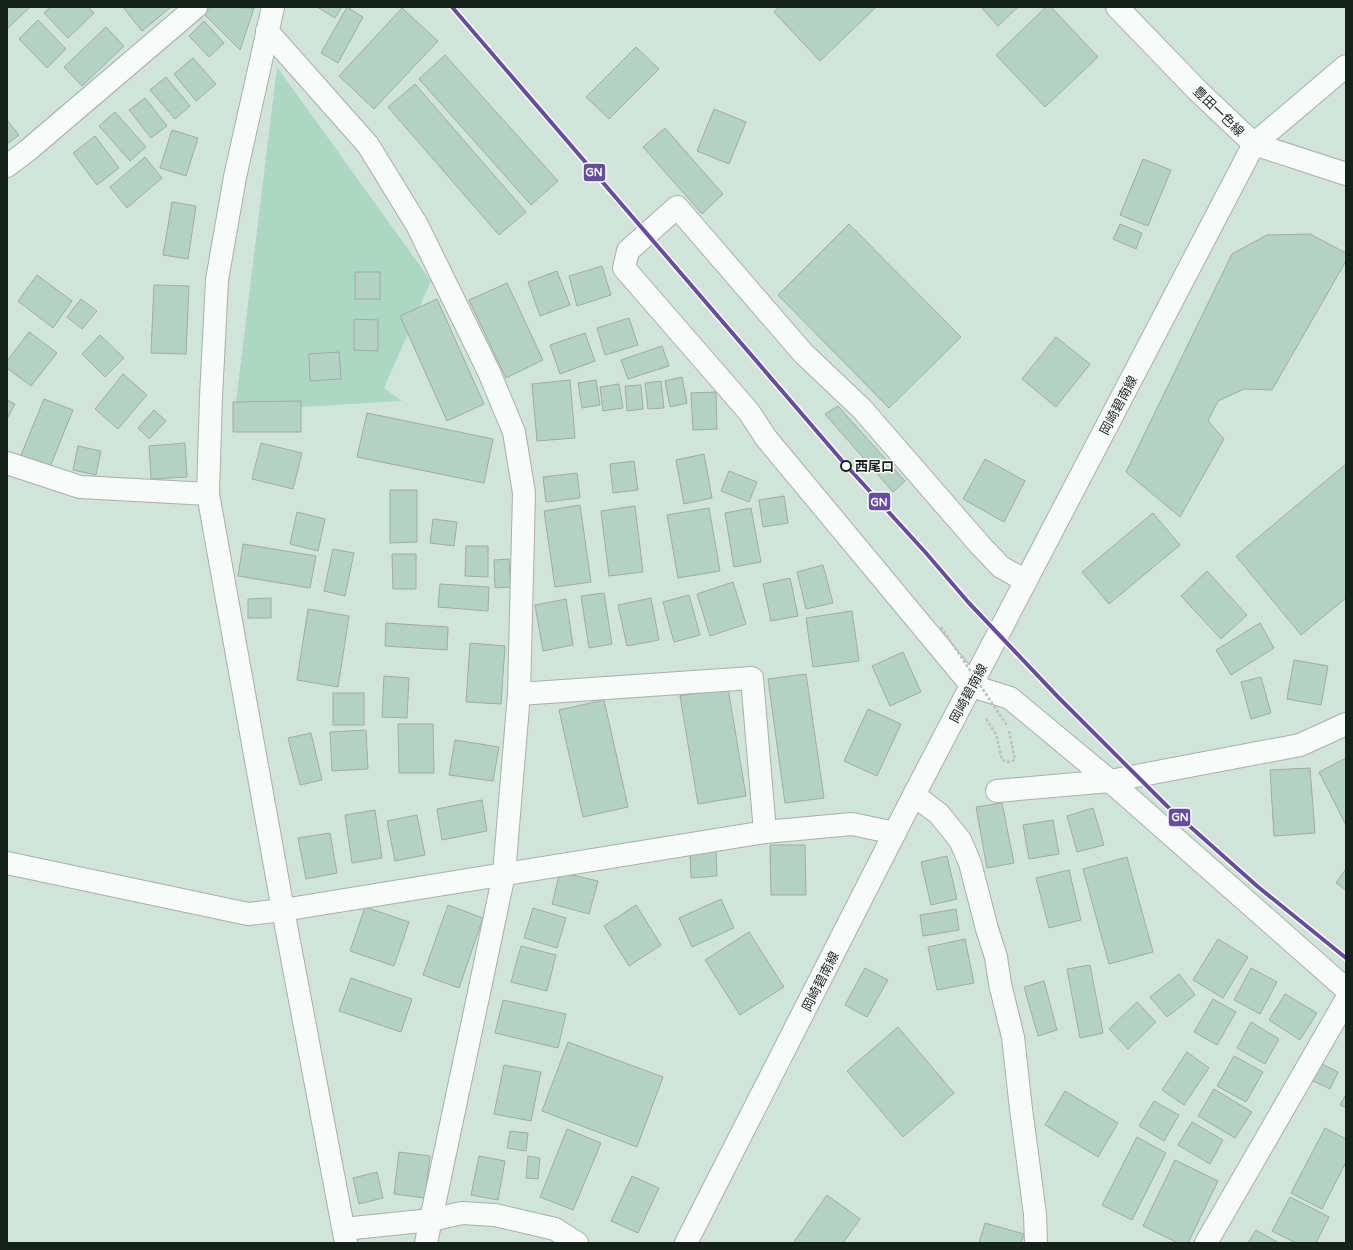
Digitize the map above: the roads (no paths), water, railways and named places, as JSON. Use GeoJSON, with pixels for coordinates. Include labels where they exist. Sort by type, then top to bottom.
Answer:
{"type":"FeatureCollection","features":[{"type":"Feature","properties":{"kind":"street"},"geometry":{"type":"LineString","coordinates":[[7,166],[27,151],[196,7]]}},
{"type":"Feature","properties":{"kind":"street"},"geometry":{"type":"LineString","coordinates":[[273,7],[235,177],[217,280],[208,494],[283,910],[345,1236],[462,1213],[495,1215],[556,1229],[577,1243]]}},
{"type":"Feature","properties":{"kind":"street","name":"豊田一色線"},"geometry":{"type":"LineString","coordinates":[[1117,7],[1198,91],[1254,144],[1346,174]]}},
{"type":"Feature","properties":{"kind":"street"},"geometry":{"type":"LineString","coordinates":[[267,31],[368,145],[417,225],[489,372],[514,432],[524,493],[519,694],[504,874],[426,1243]]}},
{"type":"Feature","properties":{"kind":"street"},"geometry":{"type":"LineString","coordinates":[[1254,144],[1346,66]]}},
{"type":"Feature","properties":{"kind":"street","name":"岡崎碧南線"},"geometry":{"type":"LineString","coordinates":[[686,1243],[914,796],[1254,144]]}},
{"type":"Feature","properties":{"kind":"street"},"geometry":{"type":"LineString","coordinates":[[1026,581],[1001,567],[980,545],[862,409],[803,353],[676,208],[628,251],[624,268],[749,412],[766,438],[972,686],[1010,698],[1110,781],[1346,989]]}},
{"type":"Feature","properties":{"kind":"street"},"geometry":{"type":"LineString","coordinates":[[7,463],[80,487],[208,494]]}},
{"type":"Feature","properties":{"kind":"street"},"geometry":{"type":"LineString","coordinates":[[519,694],[752,678],[765,832]]}},
{"type":"Feature","properties":{"kind":"street"},"geometry":{"type":"LineString","coordinates":[[997,791],[1110,781],[1300,746],[1346,724]]}},
{"type":"Feature","properties":{"kind":"street"},"geometry":{"type":"LineString","coordinates":[[914,796],[939,814],[960,840],[970,862],[987,929],[996,957],[1000,984],[1013,1037],[1035,1214],[1036,1243]]}},
{"type":"Feature","properties":{"kind":"street"},"geometry":{"type":"LineString","coordinates":[[7,863],[248,914],[283,910],[765,832],[852,824],[895,833]]}},
{"type":"Feature","properties":{"kind":"street"},"geometry":{"type":"LineString","coordinates":[[1206,1243],[1346,1000]]}},
{"type":"Feature","properties":{"kind":"place","name":"西尾口"},"geometry":{"type":"Point","coordinates":[846,466]}}]}
